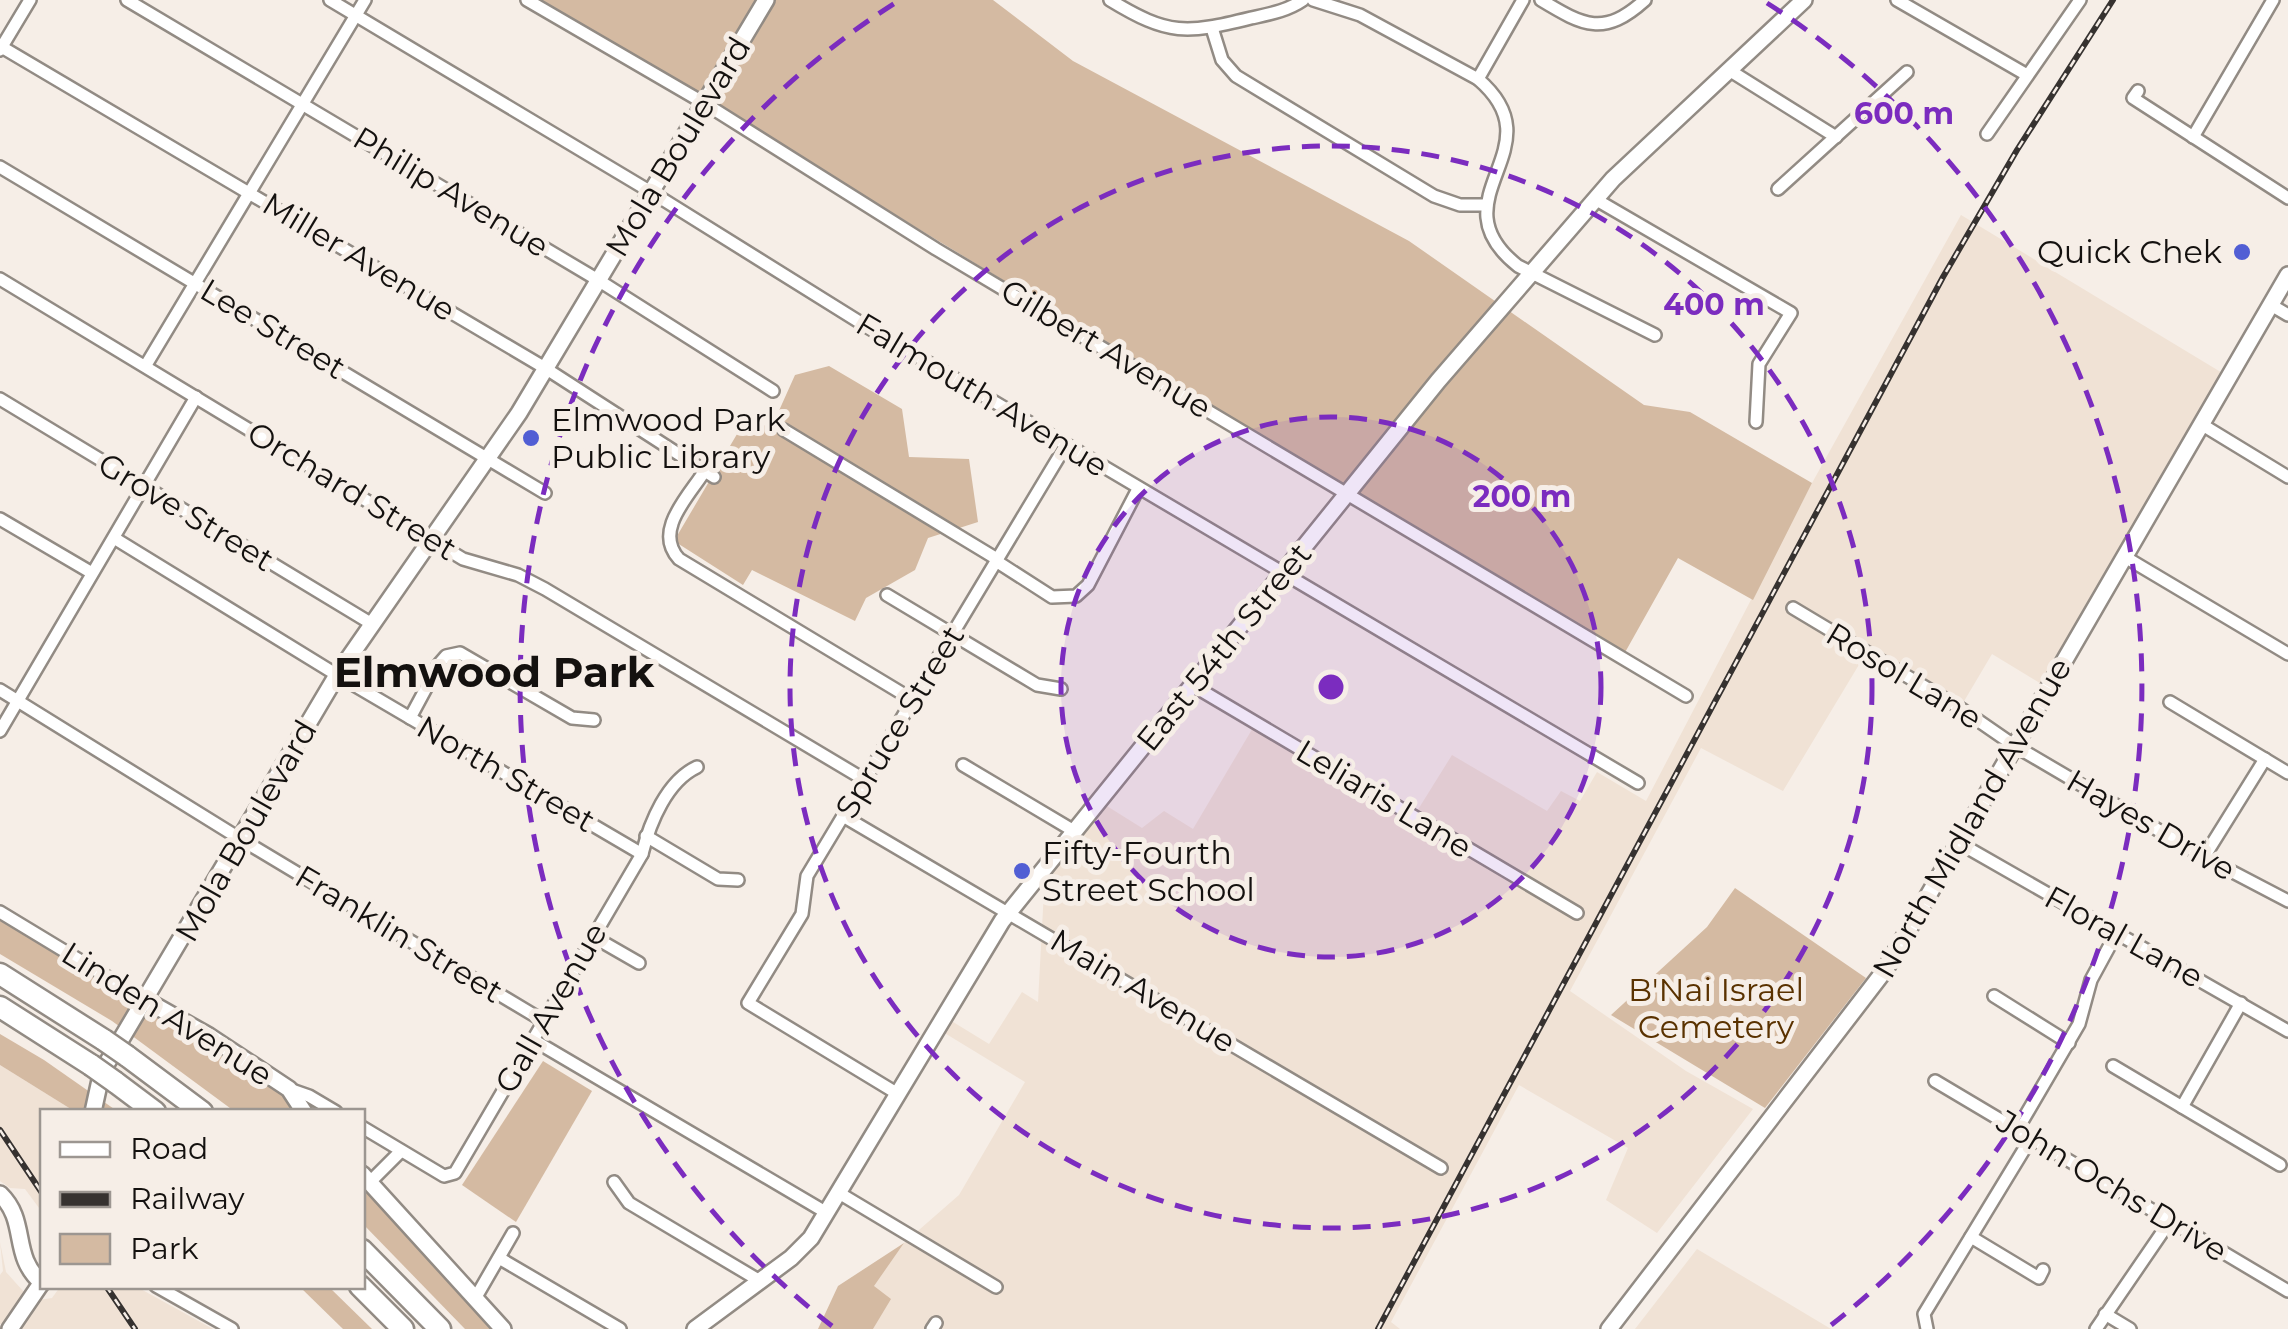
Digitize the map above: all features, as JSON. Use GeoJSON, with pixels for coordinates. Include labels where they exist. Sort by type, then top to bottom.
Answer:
{"type":"FeatureCollection","features":[{"type":"Feature","properties":{"kind":"highway"},"geometry":{"type":"LineString","coordinates":[[0,974],[104,1040],[198,1109]]}},
{"type":"Feature","properties":{"kind":"highway"},"geometry":{"type":"LineString","coordinates":[[0,1007],[152,1109]]}},
{"type":"Feature","properties":{"kind":"highway"},"geometry":{"type":"LineString","coordinates":[[365,1253],[440,1329]]}},
{"type":"Feature","properties":{"kind":"highway"},"geometry":{"type":"LineString","coordinates":[[363,1289],[403,1329]]}},
{"type":"Feature","properties":{"kind":"street"},"geometry":{"type":"LineString","coordinates":[[1,47],[30,0]]}},
{"type":"Feature","properties":{"kind":"street","name":"Philip Avenue"},"geometry":{"type":"LineString","coordinates":[[126,0],[598,280],[773,391]]}},
{"type":"Feature","properties":{"kind":"street","name":"Falmouth Avenue"},"geometry":{"type":"LineString","coordinates":[[330,0],[1138,489],[1638,783]]}},
{"type":"Feature","properties":{"kind":"street"},"geometry":{"type":"LineString","coordinates":[[146,365],[365,0]]}},
{"type":"Feature","properties":{"kind":"street","name":"Gilbert Avenue"},"geometry":{"type":"LineString","coordinates":[[527,0],[1686,696]]}},
{"type":"Feature","properties":{"kind":"street","name":"Mola Boulevard"},"geometry":{"type":"LineString","coordinates":[[94,1109],[107,1064],[338,676],[488,459],[766,0]]}},
{"type":"Feature","properties":{"kind":"street"},"geometry":{"type":"LineString","coordinates":[[1110,0],[1160,27],[1194,30],[1286,10],[1302,0]]}},
{"type":"Feature","properties":{"kind":"street"},"geometry":{"type":"LineString","coordinates":[[1313,0],[1360,15],[1478,80],[1500,102],[1508,123],[1507,146],[1487,205],[1489,226],[1500,249],[1532,273],[1655,335]]}},
{"type":"Feature","properties":{"kind":"street"},"geometry":{"type":"LineString","coordinates":[[1478,80],[1522,0]]}},
{"type":"Feature","properties":{"kind":"street"},"geometry":{"type":"LineString","coordinates":[[1541,0],[1575,20],[1596,25],[1625,17],[1645,0]]}},
{"type":"Feature","properties":{"kind":"street","name":"East 54th Street"},"geometry":{"type":"LineString","coordinates":[[695,1329],[802,1248],[1009,912],[1438,381],[1613,179],[1804,0]]}},
{"type":"Feature","properties":{"kind":"street"},"geometry":{"type":"LineString","coordinates":[[1897,0],[2027,76]]}},
{"type":"Feature","properties":{"kind":"street"},"geometry":{"type":"LineString","coordinates":[[1987,134],[2080,0]]}},
{"type":"Feature","properties":{"kind":"street"},"geometry":{"type":"LineString","coordinates":[[2192,137],[2272,0]]}},
{"type":"Feature","properties":{"kind":"street"},"geometry":{"type":"LineString","coordinates":[[1212,28],[1222,60],[1236,76],[1434,196],[1460,205],[1487,205]]}},
{"type":"Feature","properties":{"kind":"street","name":"Miller Avenue"},"geometry":{"type":"LineString","coordinates":[[1,47],[545,368],[709,474],[670,526],[669,544],[678,559],[913,700]]}},
{"type":"Feature","properties":{"kind":"street"},"geometry":{"type":"LineString","coordinates":[[1729,70],[1836,136]]}},
{"type":"Feature","properties":{"kind":"street"},"geometry":{"type":"LineString","coordinates":[[1778,190],[1907,72]]}},
{"type":"Feature","properties":{"kind":"street"},"geometry":{"type":"LineString","coordinates":[[2138,91],[2133,98],[2288,198]]}},
{"type":"Feature","properties":{"kind":"street","name":"Lee Street"},"geometry":{"type":"LineString","coordinates":[[0,167],[545,493]]}},
{"type":"Feature","properties":{"kind":"street"},"geometry":{"type":"LineString","coordinates":[[1595,200],[1791,313],[1759,364],[1756,422]]}},
{"type":"Feature","properties":{"kind":"street","name":"North Midland Avenue"},"geometry":{"type":"LineString","coordinates":[[1609,1329],[1868,995],[2288,275]]}},
{"type":"Feature","properties":{"kind":"street","name":"Orchard Street"},"geometry":{"type":"LineString","coordinates":[[0,279],[463,559],[518,576],[545,590],[865,780]]}},
{"type":"Feature","properties":{"kind":"street"},"geometry":{"type":"LineString","coordinates":[[2271,305],[2288,315]]}},
{"type":"Feature","properties":{"kind":"street"},"geometry":{"type":"LineString","coordinates":[[0,732],[196,398]]}},
{"type":"Feature","properties":{"kind":"street","name":"Grove Street"},"geometry":{"type":"LineString","coordinates":[[0,400],[372,624]]}},
{"type":"Feature","properties":{"kind":"street"},"geometry":{"type":"LineString","coordinates":[[2201,424],[2288,476]]}},
{"type":"Feature","properties":{"kind":"street"},"geometry":{"type":"LineString","coordinates":[[784,430],[1052,597],[1076,596],[1088,584],[1138,489]]}},
{"type":"Feature","properties":{"kind":"street","name":"Spruce Street"},"geometry":{"type":"LineString","coordinates":[[898,1094],[748,1003],[802,914],[807,876],[1066,445]]}},
{"type":"Feature","properties":{"kind":"street"},"geometry":{"type":"LineString","coordinates":[[0,519],[92,574]]}},
{"type":"Feature","properties":{"kind":"street","name":"North Street"},"geometry":{"type":"LineString","coordinates":[[114,538],[338,676],[642,854]]}},
{"type":"Feature","properties":{"kind":"street"},"geometry":{"type":"LineString","coordinates":[[2124,557],[2288,654]]}},
{"type":"Feature","properties":{"kind":"street"},"geometry":{"type":"LineString","coordinates":[[887,595],[1038,685],[1061,688]]}},
{"type":"Feature","properties":{"kind":"street","name":"Rosol Lane"},"geometry":{"type":"LineString","coordinates":[[1794,608],[1960,708],[2015,746]]}},
{"type":"Feature","properties":{"kind":"street"},"geometry":{"type":"LineString","coordinates":[[410,718],[439,664],[446,656],[460,653],[572,718],[594,720]]}},
{"type":"Feature","properties":{"kind":"street","name":"Leliaris Lane"},"geometry":{"type":"LineString","coordinates":[[1192,685],[1577,912]]}},
{"type":"Feature","properties":{"kind":"street","name":"Franklin Street"},"geometry":{"type":"LineString","coordinates":[[0,690],[542,1020]]}},
{"type":"Feature","properties":{"kind":"street"},"geometry":{"type":"LineString","coordinates":[[2170,702],[2288,773]]}},
{"type":"Feature","properties":{"kind":"street","name":"Hayes Drive"},"geometry":{"type":"LineString","coordinates":[[2015,746],[2204,858],[2288,901]]}},
{"type":"Feature","properties":{"kind":"street"},"geometry":{"type":"LineString","coordinates":[[2204,858],[2265,759]]}},
{"type":"Feature","properties":{"kind":"street"},"geometry":{"type":"LineString","coordinates":[[962,765],[1074,831]]}},
{"type":"Feature","properties":{"kind":"street","name":"Gall Avenue"},"geometry":{"type":"LineString","coordinates":[[401,1150],[444,1176],[455,1173],[642,854],[646,836],[681,774],[698,767]]}},
{"type":"Feature","properties":{"kind":"street","name":"Main Avenue"},"geometry":{"type":"LineString","coordinates":[[843,816],[1441,1168]]}},
{"type":"Feature","properties":{"kind":"street"},"geometry":{"type":"LineString","coordinates":[[646,836],[718,879],[738,880]]}},
{"type":"Feature","properties":{"kind":"street","name":"Floral Lane"},"geometry":{"type":"LineString","coordinates":[[1959,843],[2288,1031]]}},
{"type":"Feature","properties":{"kind":"street","name":"Linden Avenue"},"geometry":{"type":"LineString","coordinates":[[0,912],[209,1036],[289,1089],[331,1109]]}},
{"type":"Feature","properties":{"kind":"street"},"geometry":{"type":"LineString","coordinates":[[2017,1130],[2068,1043],[2084,1010],[2092,980],[2116,934]]}},
{"type":"Feature","properties":{"kind":"street"},"geometry":{"type":"LineString","coordinates":[[592,936],[638,963]]}},
{"type":"Feature","properties":{"kind":"street"},"geometry":{"type":"LineString","coordinates":[[1994,996],[2068,1043]]}},
{"type":"Feature","properties":{"kind":"street"},"geometry":{"type":"LineString","coordinates":[[2182,1107],[2241,1003]]}},
{"type":"Feature","properties":{"kind":"street"},"geometry":{"type":"LineString","coordinates":[[535,1041],[827,1212]]}},
{"type":"Feature","properties":{"kind":"street"},"geometry":{"type":"LineString","coordinates":[[2113,1066],[2280,1164]]}},
{"type":"Feature","properties":{"kind":"street","name":"John Ochs Drive"},"geometry":{"type":"LineString","coordinates":[[1935,1081],[2288,1291]]}},
{"type":"Feature","properties":{"kind":"street"},"geometry":{"type":"LineString","coordinates":[[289,1089],[302,1109]]}},
{"type":"Feature","properties":{"kind":"street"},"geometry":{"type":"LineString","coordinates":[[365,1130],[401,1150],[366,1178],[503,1329]]}},
{"type":"Feature","properties":{"kind":"street"},"geometry":{"type":"LineString","coordinates":[[1926,1326],[1924,1314],[2031,1138]]}},
{"type":"Feature","properties":{"kind":"street"},"geometry":{"type":"LineString","coordinates":[[614,1182],[628,1203],[760,1281]]}},
{"type":"Feature","properties":{"kind":"street"},"geometry":{"type":"LineString","coordinates":[[839,1193],[996,1287]]}},
{"type":"Feature","properties":{"kind":"street"},"geometry":{"type":"LineString","coordinates":[[0,1194],[17,1217],[23,1261],[40,1280]]}},
{"type":"Feature","properties":{"kind":"street"},"geometry":{"type":"LineString","coordinates":[[2096,1329],[2170,1221]]}},
{"type":"Feature","properties":{"kind":"street"},"geometry":{"type":"LineString","coordinates":[[476,1297],[513,1234]]}},
{"type":"Feature","properties":{"kind":"street"},"geometry":{"type":"LineString","coordinates":[[1971,1237],[2039,1278],[2043,1270]]}},
{"type":"Feature","properties":{"kind":"street"},"geometry":{"type":"LineString","coordinates":[[499,1258],[620,1329]]}},
{"type":"Feature","properties":{"kind":"street"},"geometry":{"type":"LineString","coordinates":[[8,1323],[40,1284]]}},
{"type":"Feature","properties":{"kind":"street"},"geometry":{"type":"LineString","coordinates":[[161,1289],[232,1329]]}},
{"type":"Feature","properties":{"kind":"street"},"geometry":{"type":"LineString","coordinates":[[2104,1314],[2130,1329]]}},
{"type":"Feature","properties":{"kind":"shaded area"},"geometry":{"type":"Polygon","coordinates":[[[1961,215],[2229,377],[2048,688],[1992,654],[1960,708],[1866,653],[1783,791],[1701,748],[1570,991],[1686,1071],[1753,1109],[1657,1233],[1606,1200],[1628,1148],[1519,1085],[1391,1322],[1400,1329],[873,1329],[890,1299],[873,1286],[904,1243],[959,1195],[1025,1082],[938,1029],[945,1017],[989,1044],[1022,992],[1038,1002],[1045,872],[1102,803],[1142,828],[1164,811],[1193,829],[1257,721],[1414,816],[1452,755],[1547,811],[1561,791],[1580,801],[1597,772],[1646,801],[1812,483],[1961,215]]]}},
{"type":"Feature","properties":{"kind":"shaded area"},"geometry":{"type":"Polygon","coordinates":[[[0,1065],[71,1109],[40,1109],[40,1209],[25,1189],[10,1188],[0,1181],[0,1065]]]}},
{"type":"Feature","properties":{"kind":"shaded area"},"geometry":{"type":"Polygon","coordinates":[[[0,1242],[6,1272],[32,1301],[52,1298],[59,1289],[141,1289],[213,1329],[8,1329],[0,1324],[0,1242]]]}},
{"type":"Feature","properties":{"kind":"shaded area"},"geometry":{"type":"Polygon","coordinates":[[[1697,1249],[1831,1329],[1635,1329],[1697,1249]]]}},
{"type":"Feature","properties":{"kind":"green space"},"geometry":{"type":"Polygon","coordinates":[[[541,0],[993,0],[1073,61],[1409,241],[1644,405],[1690,412],[1812,483],[1753,600],[1678,558],[1623,656],[541,0]]]}},
{"type":"Feature","properties":{"kind":"green space"},"geometry":{"type":"Polygon","coordinates":[[[829,366],[902,409],[909,457],[969,459],[978,522],[928,538],[915,570],[866,598],[855,621],[752,570],[743,585],[674,541],[740,429],[773,424],[795,375],[829,366]]]}},
{"type":"Feature","properties":{"kind":"green space","name":"B'Nai Israel Cemetery"},"geometry":{"type":"Polygon","coordinates":[[[1735,888],[1866,978],[1765,1108],[1611,1015],[1707,927],[1735,888]]]}},
{"type":"Feature","properties":{"kind":"green space"},"geometry":{"type":"Polygon","coordinates":[[[0,917],[283,1095],[297,1109],[231,1109],[112,1021],[0,954],[0,917]]]}},
{"type":"Feature","properties":{"kind":"green space"},"geometry":{"type":"Polygon","coordinates":[[[0,1034],[114,1109],[71,1109],[0,1065],[0,1034]]]}},
{"type":"Feature","properties":{"kind":"green space"},"geometry":{"type":"Polygon","coordinates":[[[543,1061],[592,1091],[516,1222],[462,1185],[543,1061]]]}},
{"type":"Feature","properties":{"kind":"green space"},"geometry":{"type":"Polygon","coordinates":[[[365,1183],[498,1329],[465,1329],[365,1226],[365,1183]]]}},
{"type":"Feature","properties":{"kind":"green space"},"geometry":{"type":"Polygon","coordinates":[[[904,1243],[874,1286],[891,1299],[873,1329],[818,1329],[838,1286],[904,1243]]]}},
{"type":"Feature","properties":{"kind":"green space"},"geometry":{"type":"Polygon","coordinates":[[[302,1289],[331,1289],[372,1329],[343,1329],[302,1289]]]}},
{"type":"Feature","properties":{"kind":"railway"},"geometry":{"type":"LineString","coordinates":[[1378,1329],[1943,277],[2017,150],[2113,0]]}},
{"type":"Feature","properties":{"kind":"railway"},"geometry":{"type":"LineString","coordinates":[[0,1130],[40,1190]]}},
{"type":"Feature","properties":{"kind":"railway"},"geometry":{"type":"LineString","coordinates":[[108,1289],[135,1329]]}},
{"type":"Feature","properties":{"kind":"place","name":"Quick Chek"},"geometry":{"type":"Point","coordinates":[2242,252]}},
{"type":"Feature","properties":{"kind":"place","name":"Elmwood Park Public Library"},"geometry":{"type":"Point","coordinates":[531,438]}},
{"type":"Feature","properties":{"kind":"place","name":"Fifty-Fourth Street School"},"geometry":{"type":"Point","coordinates":[1022,871]}},
{"type":"Feature","properties":{"kind":"district","name":"Elmwood Park"},"geometry":{"type":"Point","coordinates":[494,672]}}]}
